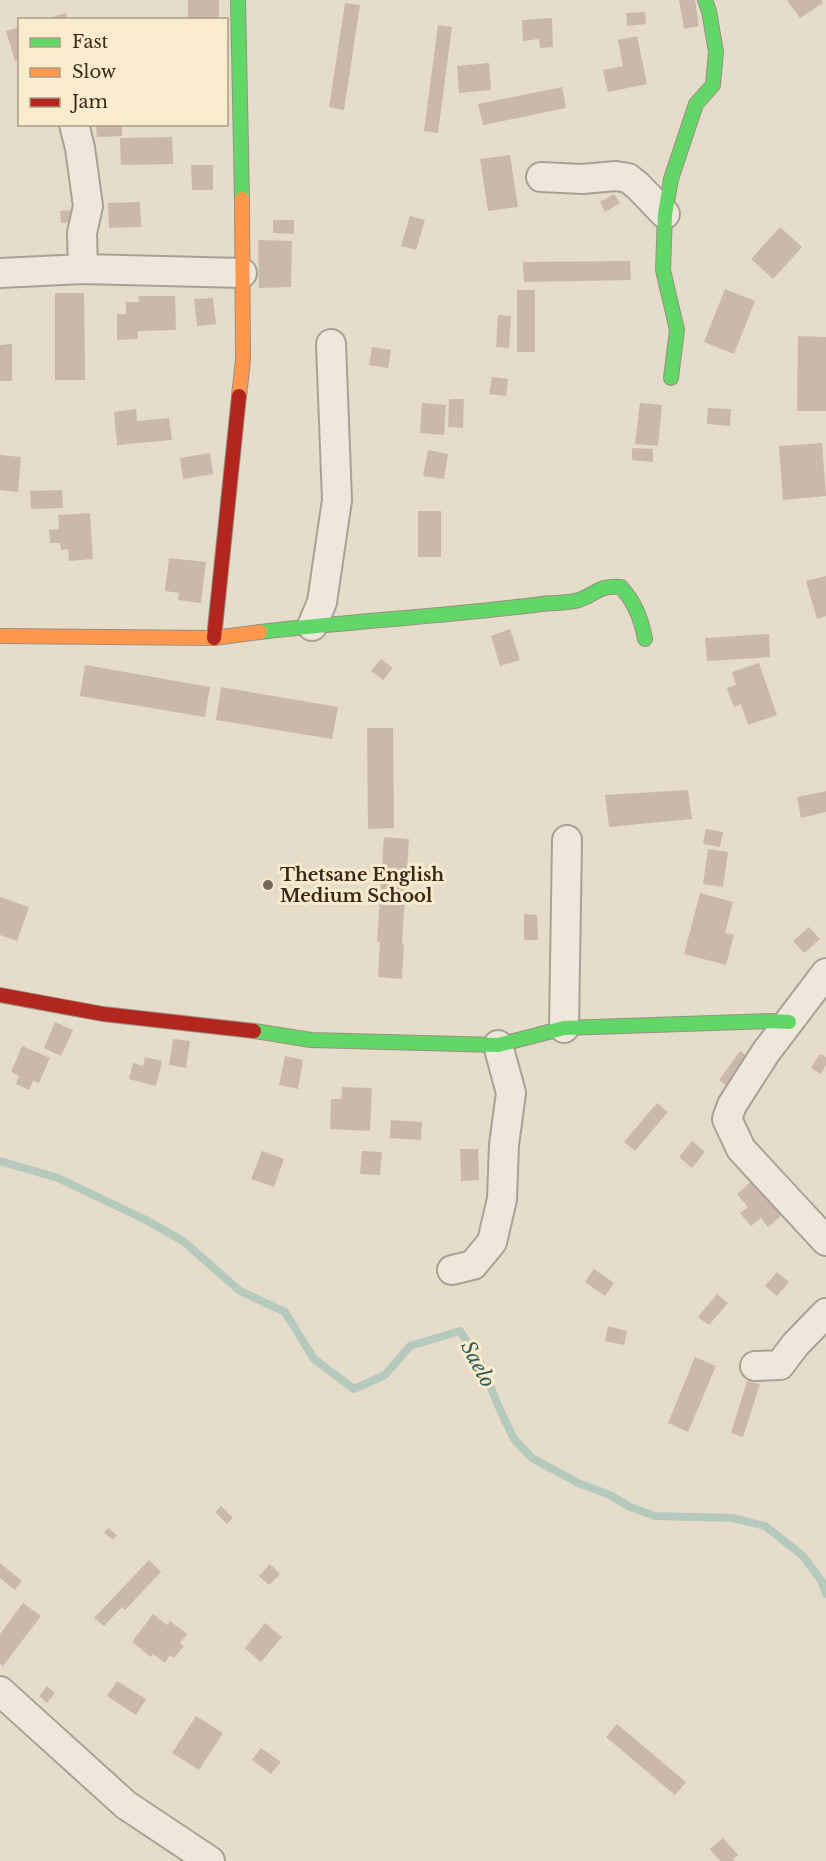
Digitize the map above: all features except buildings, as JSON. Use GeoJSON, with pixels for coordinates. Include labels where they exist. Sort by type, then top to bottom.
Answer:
{"type":"FeatureCollection","features":[{"type":"Feature","properties":{"kind":"street"},"geometry":{"type":"LineString","coordinates":[[214,638],[243,360],[238,0]]}},
{"type":"Feature","properties":{"kind":"street"},"geometry":{"type":"LineString","coordinates":[[671,378],[677,330],[663,270],[665,214],[671,179],[696,104],[713,85],[716,52],[705,0]]}},
{"type":"Feature","properties":{"kind":"street"},"geometry":{"type":"LineString","coordinates":[[74,126],[88,206],[82,233],[83,270]]}},
{"type":"Feature","properties":{"kind":"street"},"geometry":{"type":"LineString","coordinates":[[541,177],[582,179],[616,176],[628,178],[665,214]]}},
{"type":"Feature","properties":{"kind":"street"},"geometry":{"type":"LineString","coordinates":[[0,273],[83,270],[242,273]]}},
{"type":"Feature","properties":{"kind":"street"},"geometry":{"type":"LineString","coordinates":[[312,626],[322,602],[337,500],[331,344]]}},
{"type":"Feature","properties":{"kind":"street"},"geometry":{"type":"LineString","coordinates":[[0,636],[214,638],[579,600],[609,586],[621,587],[632,598],[640,612],[645,639]]}},
{"type":"Feature","properties":{"kind":"street"},"geometry":{"type":"LineString","coordinates":[[564,1028],[567,840]]}},
{"type":"Feature","properties":{"kind":"street"},"geometry":{"type":"LineString","coordinates":[[826,973],[755,1070],[732,1106],[727,1119],[741,1149],[826,1241]]}},
{"type":"Feature","properties":{"kind":"street"},"geometry":{"type":"LineString","coordinates":[[0,995],[103,1014],[218,1026],[311,1040],[498,1045],[564,1028],[789,1022]]}},
{"type":"Feature","properties":{"kind":"street"},"geometry":{"type":"LineString","coordinates":[[452,1270],[473,1265],[492,1242],[502,1199],[504,1145],[511,1093],[498,1045]]}},
{"type":"Feature","properties":{"kind":"street"},"geometry":{"type":"LineString","coordinates":[[755,1366],[780,1365],[795,1345],[826,1313]]}},
{"type":"Feature","properties":{"kind":"street"},"geometry":{"type":"LineString","coordinates":[[0,1690],[126,1805],[210,1861]]}},
{"type":"Feature","properties":{"kind":"waterway","name":"Saelo"},"geometry":{"type":"LineString","coordinates":[[0,1161],[58,1178],[146,1220],[183,1241],[240,1291],[285,1312],[314,1359],[354,1389],[385,1375],[410,1346],[460,1331],[480,1362],[514,1439],[532,1458],[578,1483],[655,1516],[733,1518],[765,1526],[802,1555],[821,1580],[826,1594]]}},
{"type":"Feature","properties":{"kind":"traffic: fast"},"geometry":{"type":"LineString","coordinates":[[238,0],[242,199]]}},
{"type":"Feature","properties":{"kind":"traffic: fast"},"geometry":{"type":"LineString","coordinates":[[671,378],[677,330],[663,270],[665,214],[671,179],[696,104],[713,85],[716,52],[705,0]]}},
{"type":"Feature","properties":{"kind":"traffic: fast"},"geometry":{"type":"LineString","coordinates":[[260,632],[570,602],[585,598],[602,589],[621,587],[634,605],[645,639]]}},
{"type":"Feature","properties":{"kind":"traffic: fast"},"geometry":{"type":"LineString","coordinates":[[254,1031],[311,1040],[498,1045],[564,1028],[789,1022]]}},
{"type":"Feature","properties":{"kind":"traffic: slow"},"geometry":{"type":"LineString","coordinates":[[239,396],[243,360],[242,199]]}},
{"type":"Feature","properties":{"kind":"traffic: slow"},"geometry":{"type":"LineString","coordinates":[[0,636],[214,638],[260,632]]}},
{"type":"Feature","properties":{"kind":"traffic: jam"},"geometry":{"type":"LineString","coordinates":[[214,638],[239,396]]}},
{"type":"Feature","properties":{"kind":"traffic: jam"},"geometry":{"type":"LineString","coordinates":[[0,995],[103,1014],[254,1031]]}},
{"type":"Feature","properties":{"kind":"place","name":"Thetsane English Medium School"},"geometry":{"type":"Point","coordinates":[268,885]}}]}
